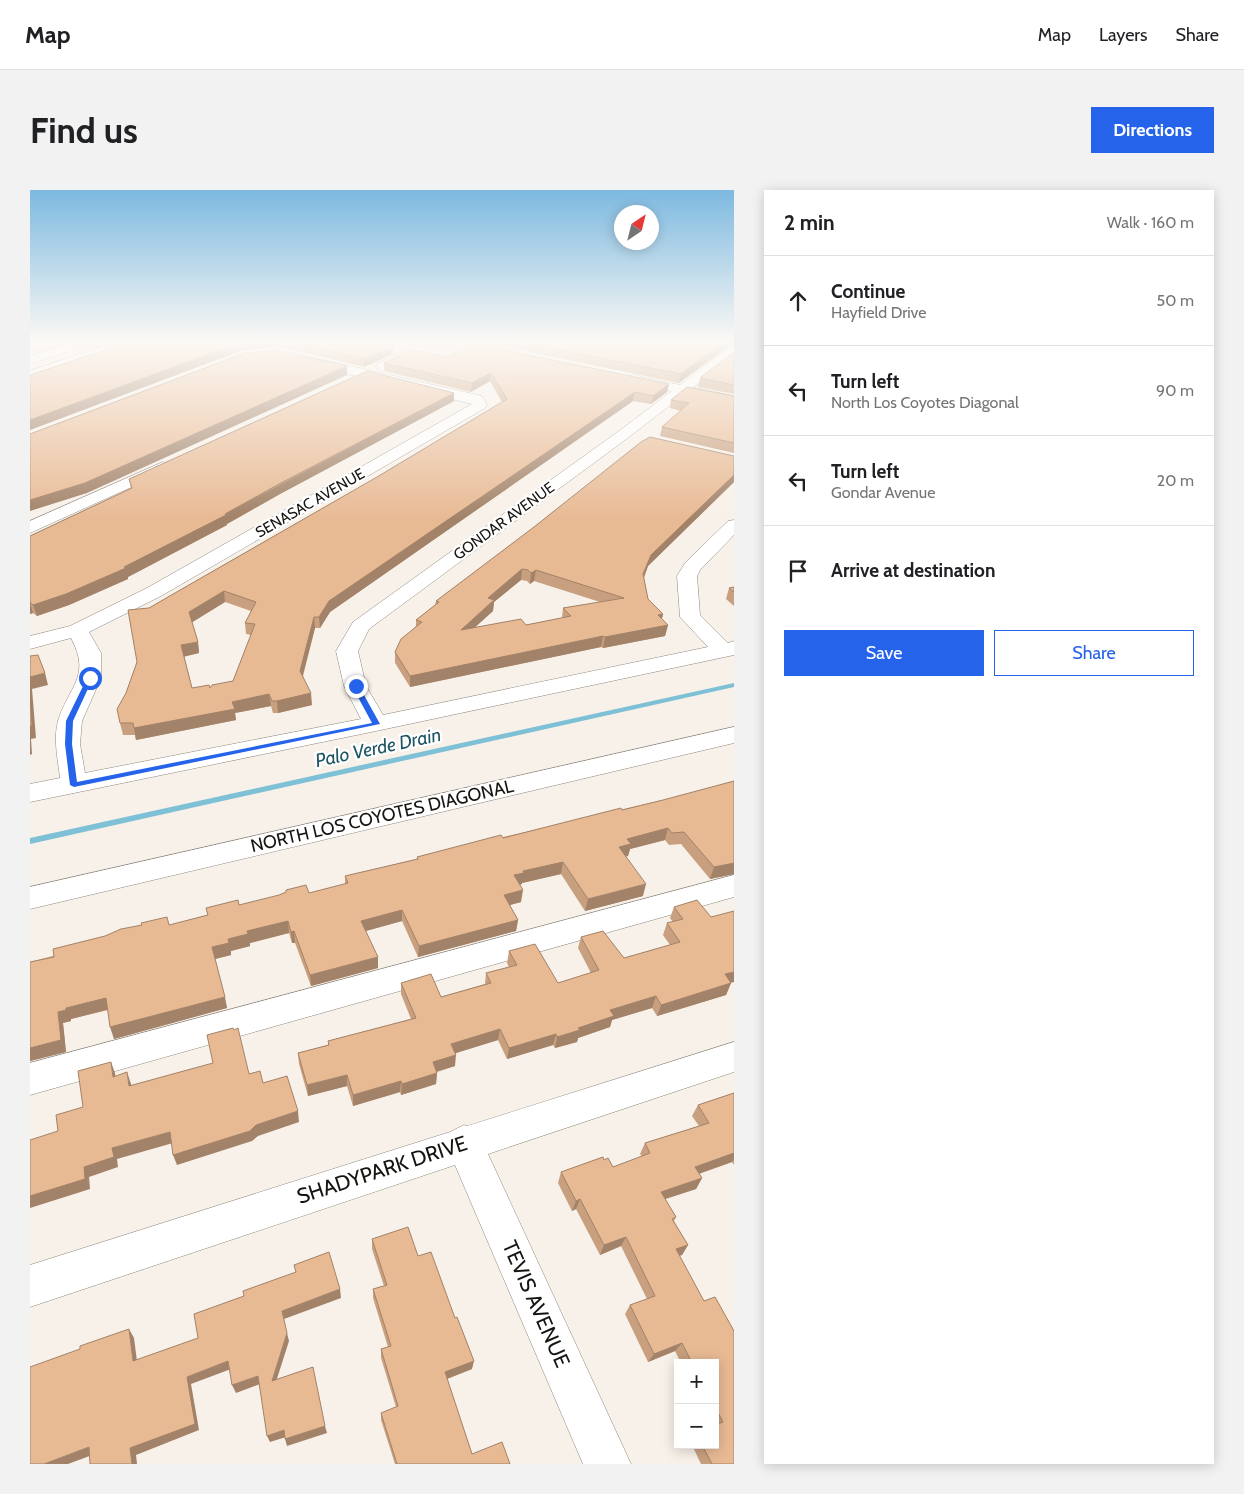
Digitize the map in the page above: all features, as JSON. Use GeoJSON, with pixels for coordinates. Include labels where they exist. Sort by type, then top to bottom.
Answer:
{"type":"FeatureCollection","features":[{"type":"Feature","properties":{"kind":"street","name":"SENASAC AVENUE"},"geometry":{"type":"LineString","coordinates":[[30,643],[77,630],[154,592],[480,405],[475,399]]}},
{"type":"Feature","properties":{"kind":"street","name":"GONDAR AVENUE"},"geometry":{"type":"LineString","coordinates":[[376,724],[356,686],[347,651],[360,626],[669,399]]}},
{"type":"Feature","properties":{"kind":"street"},"geometry":{"type":"LineString","coordinates":[[624,434],[642,438]]}},
{"type":"Feature","properties":{"kind":"street"},"geometry":{"type":"LineString","coordinates":[[30,528],[179,460]]}},
{"type":"Feature","properties":{"kind":"street"},"geometry":{"type":"LineString","coordinates":[[728,649],[690,617],[687,576],[692,567],[734,525]]}},
{"type":"Feature","properties":{"kind":"street"},"geometry":{"type":"LineString","coordinates":[[74,785],[68,744],[70,721],[90,678],[90,653],[77,630]]}},
{"type":"Feature","properties":{"kind":"street"},"geometry":{"type":"LineString","coordinates":[[30,794],[376,724],[728,649]]}},
{"type":"Feature","properties":{"kind":"street","name":"NORTH LOS COYOTES DIAGONAL"},"geometry":{"type":"LineString","coordinates":[[30,898],[734,735]]}},
{"type":"Feature","properties":{"kind":"street"},"geometry":{"type":"LineString","coordinates":[[30,1079],[734,886]]}},
{"type":"Feature","properties":{"kind":"street","name":"SHADYPARK DRIVE"},"geometry":{"type":"LineString","coordinates":[[30,1286],[734,1056]]}},
{"type":"Feature","properties":{"kind":"street","name":"TEVIS AVENUE"},"geometry":{"type":"LineString","coordinates":[[464,1143],[607,1464]]}},
{"type":"Feature","properties":{"kind":"building"},"geometry":{"type":"Polygon","coordinates":[[[30,399],[86,399],[30,420],[30,399]]]}},
{"type":"Feature","properties":{"kind":"building"},"geometry":{"type":"Polygon","coordinates":[[[122,399],[272,399],[85,483],[30,500],[30,434],[122,399]]]}},
{"type":"Feature","properties":{"kind":"building"},"geometry":{"type":"Polygon","coordinates":[[[304,399],[442,399],[279,484],[226,515],[124,567],[126,568],[66,594],[33,605],[30,602],[30,536],[132,488],[129,479],[304,399]]]}},
{"type":"Feature","properties":{"kind":"building"},"geometry":{"type":"Polygon","coordinates":[[[506,399],[624,399],[329,601],[319,617],[314,617],[300,671],[311,693],[277,701],[272,701],[269,694],[232,702],[235,709],[134,728],[133,723],[120,723],[117,709],[126,693],[137,662],[128,610],[149,608],[377,477],[506,399]],[[224,591],[189,612],[198,642],[181,645],[192,688],[209,685],[210,688],[212,685],[233,681],[255,624],[245,623],[256,602],[224,591]]]}},
{"type":"Feature","properties":{"kind":"building"},"geometry":{"type":"Polygon","coordinates":[[[734,399],[734,443],[662,427],[689,403],[671,400],[734,399]]]}},
{"type":"Feature","properties":{"kind":"building"},"geometry":{"type":"Polygon","coordinates":[[[650,437],[734,456],[734,475],[651,555],[643,574],[648,599],[663,614],[658,615],[668,625],[603,636],[410,676],[395,652],[401,639],[422,622],[416,620],[439,602],[436,601],[534,527],[641,442],[650,437]],[[522,569],[488,598],[494,600],[461,630],[521,619],[526,625],[571,616],[563,608],[624,598],[536,570],[531,573],[528,570],[522,569]]]}},
{"type":"Feature","properties":{"kind":"building"},"geometry":{"type":"Polygon","coordinates":[[[38,655],[45,673],[30,677],[30,656],[38,655]]]}},
{"type":"Feature","properties":{"kind":"building"},"geometry":{"type":"Polygon","coordinates":[[[30,696],[32,726],[30,726],[30,696]]]}},
{"type":"Feature","properties":{"kind":"building"},"geometry":{"type":"Polygon","coordinates":[[[734,781],[734,863],[714,867],[684,832],[672,833],[668,828],[627,839],[631,844],[619,847],[646,884],[588,899],[563,862],[523,871],[524,873],[514,875],[523,890],[504,895],[518,920],[419,946],[402,910],[361,921],[378,957],[310,975],[294,931],[291,932],[288,921],[247,931],[248,934],[228,939],[229,943],[212,947],[225,997],[110,1027],[106,998],[66,1008],[66,1010],[58,1012],[61,1040],[30,1048],[30,962],[54,957],[53,949],[105,936],[121,929],[167,917],[169,925],[208,915],[206,908],[238,900],[239,905],[279,895],[286,892],[286,890],[306,885],[309,893],[348,883],[345,876],[418,859],[417,857],[501,835],[503,838],[621,808],[622,810],[734,781]]]}},
{"type":"Feature","properties":{"kind":"building"},"geometry":{"type":"Polygon","coordinates":[[[697,900],[711,917],[734,911],[734,972],[725,974],[731,983],[661,1005],[656,996],[610,1010],[614,1016],[578,1028],[580,1030],[557,1037],[556,1034],[509,1048],[500,1029],[451,1044],[456,1055],[433,1062],[437,1073],[402,1084],[401,1081],[353,1095],[347,1075],[307,1085],[298,1053],[329,1045],[328,1041],[416,1018],[401,983],[431,974],[441,997],[491,983],[486,973],[517,965],[509,951],[535,944],[558,983],[599,970],[581,937],[603,931],[624,958],[680,942],[667,923],[683,919],[674,907],[697,900]]]}},
{"type":"Feature","properties":{"kind":"building"},"geometry":{"type":"Polygon","coordinates":[[[233,1028],[234,1030],[238,1028],[249,1074],[260,1071],[263,1083],[287,1076],[298,1111],[256,1125],[250,1131],[173,1155],[170,1132],[112,1148],[114,1157],[84,1167],[85,1179],[30,1196],[30,1140],[58,1131],[56,1115],[83,1107],[78,1071],[111,1062],[113,1077],[127,1072],[129,1086],[213,1063],[207,1035],[233,1028]]]}},
{"type":"Feature","properties":{"kind":"building"},"geometry":{"type":"Polygon","coordinates":[[[734,1093],[734,1153],[695,1167],[702,1178],[661,1192],[676,1217],[672,1219],[688,1245],[676,1249],[704,1301],[715,1297],[734,1331],[734,1464],[712,1464],[704,1449],[719,1449],[719,1424],[723,1422],[719,1414],[719,1359],[690,1359],[682,1343],[654,1354],[630,1305],[655,1296],[626,1237],[604,1245],[580,1199],[576,1201],[561,1172],[603,1157],[604,1160],[608,1158],[613,1167],[650,1153],[645,1143],[709,1123],[698,1105],[734,1093]]]}},
{"type":"Feature","properties":{"kind":"building"},"geometry":{"type":"Polygon","coordinates":[[[408,1227],[418,1256],[431,1252],[455,1318],[457,1317],[474,1361],[445,1372],[472,1454],[502,1442],[510,1464],[397,1464],[381,1413],[398,1406],[381,1349],[391,1346],[373,1289],[387,1285],[372,1239],[408,1227]]]}},
{"type":"Feature","properties":{"kind":"building"},"geometry":{"type":"Polygon","coordinates":[[[329,1252],[340,1289],[282,1311],[287,1333],[272,1381],[313,1367],[325,1426],[285,1439],[284,1430],[267,1436],[258,1376],[232,1385],[228,1361],[187,1377],[195,1424],[130,1448],[132,1464],[90,1464],[89,1447],[44,1464],[30,1464],[30,1367],[80,1349],[80,1346],[129,1329],[133,1361],[198,1338],[194,1314],[244,1296],[243,1291],[296,1272],[294,1265],[329,1252]]]}},
{"type":"Feature","properties":{"kind":"waterway","name":"Palo Verde Drain"},"geometry":{"type":"LineString","coordinates":[[30,841],[734,685]]}},
{"type":"Feature","properties":{"kind":"route"},"geometry":{"type":"LineString","coordinates":[[90,678],[70,721],[68,744],[74,785],[376,724],[356,686]]}}]}
